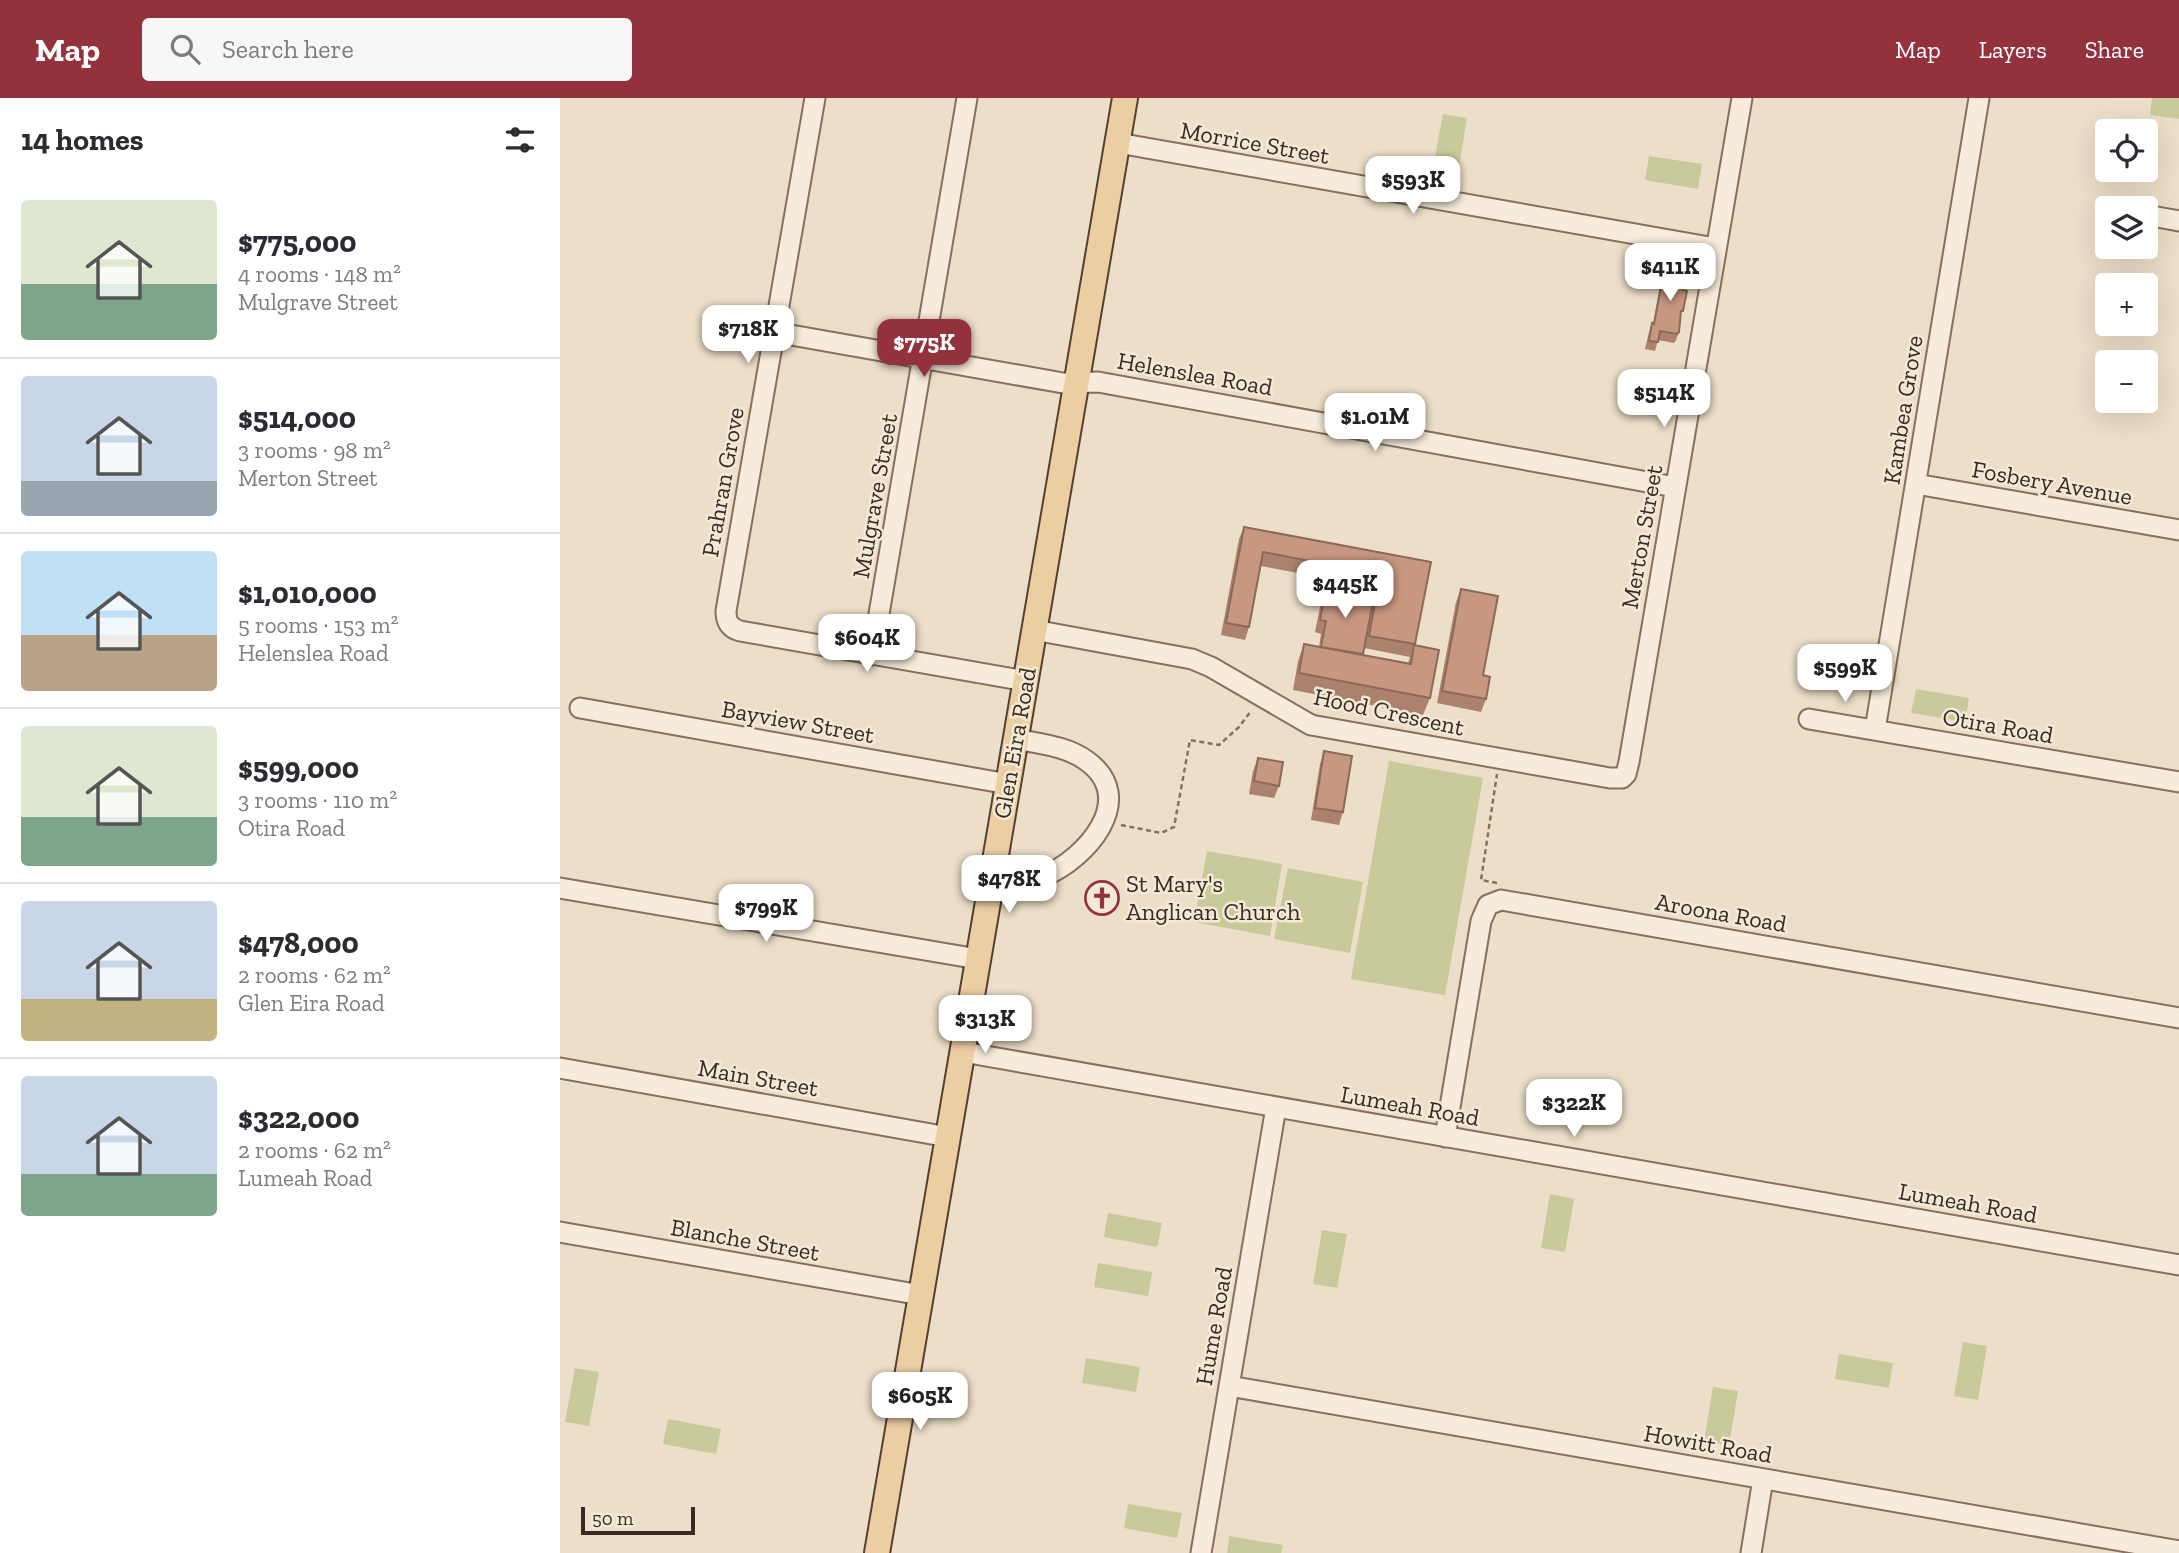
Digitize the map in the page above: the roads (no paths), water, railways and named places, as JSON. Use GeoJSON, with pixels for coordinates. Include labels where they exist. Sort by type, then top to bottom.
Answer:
{"type":"FeatureCollection","features":[{"type":"Feature","properties":{"kind":"main road","name":"Glen Eira Road"},"geometry":{"type":"LineString","coordinates":[[877,1553],[1125,98]]}},
{"type":"Feature","properties":{"kind":"street","name":"Prahran Grove"},"geometry":{"type":"LineString","coordinates":[[815,98],[726,611],[729,625],[740,631],[872,655]]}},
{"type":"Feature","properties":{"kind":"street","name":"Mulgrave Street"},"geometry":{"type":"LineString","coordinates":[[872,655],[967,98]]}},
{"type":"Feature","properties":{"kind":"street","name":"Merton Street"},"geometry":{"type":"LineString","coordinates":[[1624,776],[1629,762],[1742,98]]}},
{"type":"Feature","properties":{"kind":"street","name":"Kambea Grove"},"geometry":{"type":"LineString","coordinates":[[1875,730],[1979,98]]}},
{"type":"Feature","properties":{"kind":"street","name":"Morrice Street"},"geometry":{"type":"LineString","coordinates":[[1118,144],[1716,248]]}},
{"type":"Feature","properties":{"kind":"street"},"geometry":{"type":"LineString","coordinates":[[2158,217],[2179,221]]}},
{"type":"Feature","properties":{"kind":"street","name":"Helenslea Road"},"geometry":{"type":"LineString","coordinates":[[774,332],[1062,383],[1098,382],[1675,486]]}},
{"type":"Feature","properties":{"kind":"street","name":"Fosbery Avenue"},"geometry":{"type":"LineString","coordinates":[[1916,485],[2179,530]]}},
{"type":"Feature","properties":{"kind":"street","name":"Hood Crescent"},"geometry":{"type":"LineString","coordinates":[[1034,630],[1192,659],[1211,667],[1311,725],[1611,778],[1620,779],[1624,776]]}},
{"type":"Feature","properties":{"kind":"street"},"geometry":{"type":"LineString","coordinates":[[872,655],[1026,681]]}},
{"type":"Feature","properties":{"kind":"street","name":"Bayview Street"},"geometry":{"type":"LineString","coordinates":[[580,708],[1008,784]]}},
{"type":"Feature","properties":{"kind":"street","name":"Otira Road"},"geometry":{"type":"LineString","coordinates":[[1809,719],[2179,782]]}},
{"type":"Feature","properties":{"kind":"street"},"geometry":{"type":"LineString","coordinates":[[991,882],[1028,881],[1054,872],[1078,854],[1105,821],[1108,797],[1103,778],[1097,769],[1062,748],[1016,739]]}},
{"type":"Feature","properties":{"kind":"street"},"geometry":{"type":"LineString","coordinates":[[560,888],[978,959]]}},
{"type":"Feature","properties":{"kind":"street","name":"Aroona Road"},"geometry":{"type":"LineString","coordinates":[[1445,1137],[1481,921],[1488,905],[1501,900],[2179,1018]]}},
{"type":"Feature","properties":{"kind":"street","name":"Lumeah Road"},"geometry":{"type":"LineString","coordinates":[[963,1052],[2179,1265]]}},
{"type":"Feature","properties":{"kind":"street","name":"Main Street"},"geometry":{"type":"LineString","coordinates":[[560,1068],[948,1136]]}},
{"type":"Feature","properties":{"kind":"street","name":"Hume Road"},"geometry":{"type":"LineString","coordinates":[[1200,1553],[1276,1107]]}},
{"type":"Feature","properties":{"kind":"street","name":"Blanche Street"},"geometry":{"type":"LineString","coordinates":[[560,1232],[921,1296]]}},
{"type":"Feature","properties":{"kind":"street","name":"Howitt Road"},"geometry":{"type":"LineString","coordinates":[[1229,1386],[2179,1551]]}},
{"type":"Feature","properties":{"kind":"street"},"geometry":{"type":"LineString","coordinates":[[1751,1553],[1763,1479]]}},
{"type":"Feature","properties":{"kind":"place","name":"St Mary's Anglican Church"},"geometry":{"type":"Point","coordinates":[1102,898]}}]}
